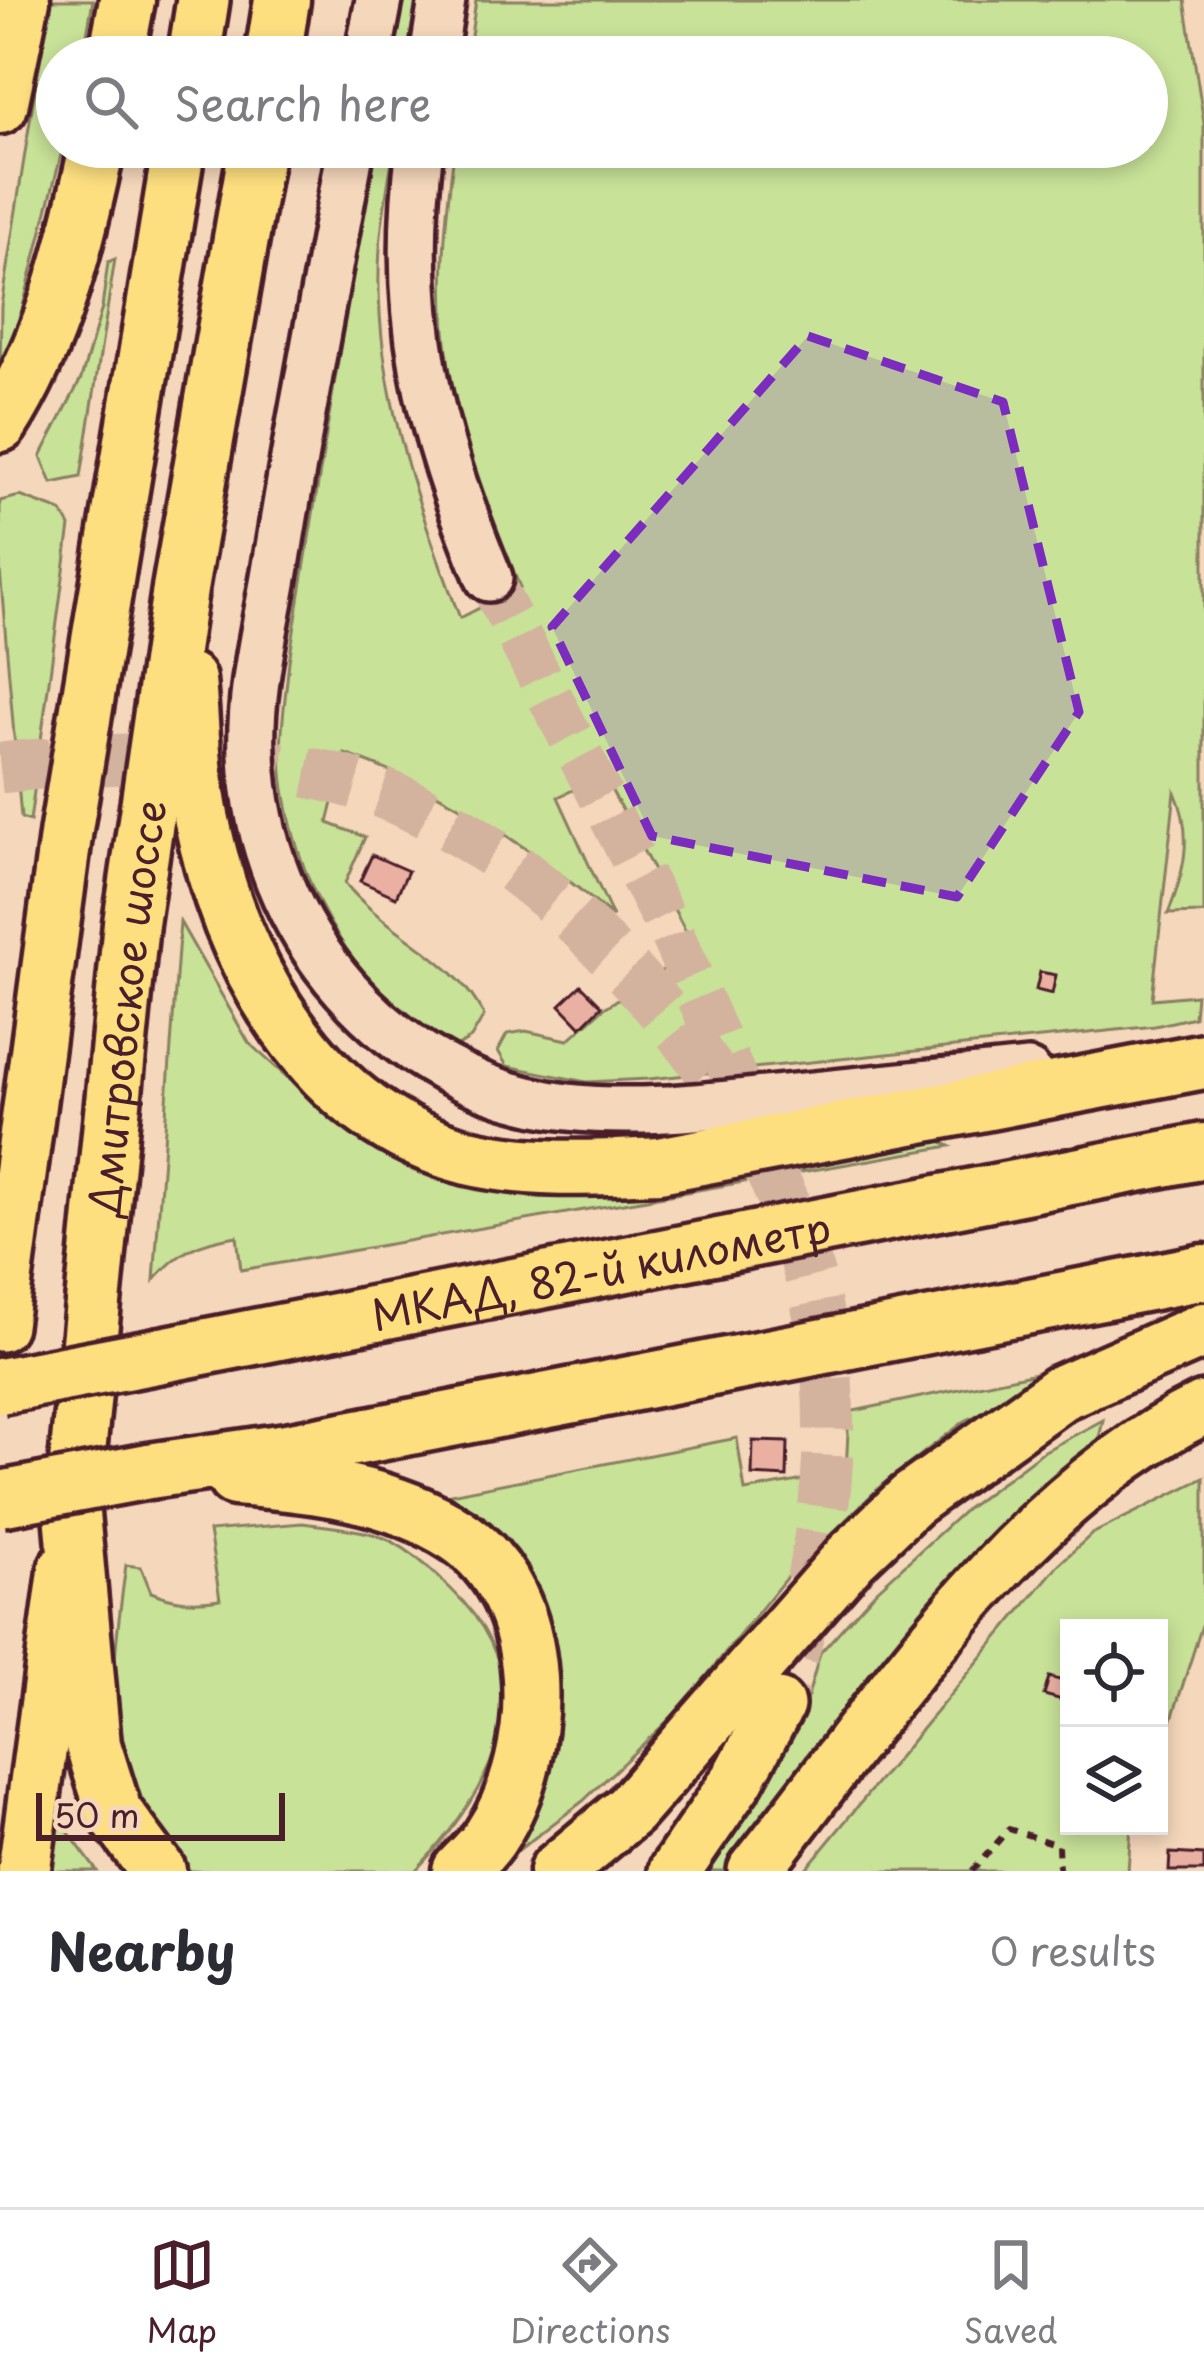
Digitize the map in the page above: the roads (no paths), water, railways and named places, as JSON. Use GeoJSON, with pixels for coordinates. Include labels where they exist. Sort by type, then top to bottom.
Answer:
{"type":"FeatureCollection","features":[{"type":"Feature","properties":{"kind":"highway"},"geometry":{"type":"LineString","coordinates":[[2,105],[22,0]]}},
{"type":"Feature","properties":{"kind":"highway"},"geometry":{"type":"LineString","coordinates":[[120,36],[127,0]]}},
{"type":"Feature","properties":{"kind":"highway"},"geometry":{"type":"LineString","coordinates":[[276,36],[282,0]]}},
{"type":"Feature","properties":{"kind":"highway"},"geometry":{"type":"LineString","coordinates":[[0,424],[37,353],[66,275],[92,168]]}},
{"type":"Feature","properties":{"kind":"highway","name":"Дмитровское шоссе"},"geometry":{"type":"LineString","coordinates":[[72,1513],[131,923],[180,589],[253,168]]}},
{"type":"Feature","properties":{"kind":"highway"},"geometry":{"type":"LineString","coordinates":[[180,589],[200,815],[232,928],[274,1013],[321,1070],[388,1125],[468,1157],[578,1169],[659,1165],[1204,1059]]}},
{"type":"Feature","properties":{"kind":"highway","name":"МКАД, 82-й километр"},"geometry":{"type":"LineString","coordinates":[[0,1386],[1204,1150]]}},
{"type":"Feature","properties":{"kind":"highway"},"geometry":{"type":"LineString","coordinates":[[0,1499],[287,1451],[1204,1273]]}},
{"type":"Feature","properties":{"kind":"highway"},"geometry":{"type":"LineString","coordinates":[[557,1871],[630,1810],[803,1610],[911,1500],[1060,1393],[1204,1330]]}},
{"type":"Feature","properties":{"kind":"highway"},"geometry":{"type":"LineString","coordinates":[[149,1471],[359,1493],[459,1536],[497,1575],[521,1617],[531,1663],[529,1718],[492,1834],[460,1871]]}},
{"type":"Feature","properties":{"kind":"highway"},"geometry":{"type":"LineString","coordinates":[[72,1513],[93,1745],[114,1812],[158,1871]]}},
{"type":"Feature","properties":{"kind":"main road"},"geometry":{"type":"LineString","coordinates":[[197,36],[203,0]]}},
{"type":"Feature","properties":{"kind":"main road"},"geometry":{"type":"LineString","coordinates":[[372,36],[379,0]]}},
{"type":"Feature","properties":{"kind":"main road"},"geometry":{"type":"LineString","coordinates":[[436,36],[442,0]]}},
{"type":"Feature","properties":{"kind":"main road","name":"Дмитровское шоссе"},"geometry":{"type":"LineString","coordinates":[[0,1325],[66,832],[176,168]]}},
{"type":"Feature","properties":{"kind":"main road"},"geometry":{"type":"LineString","coordinates":[[347,168],[279,545],[251,753],[267,855],[282,892],[306,939],[366,1014],[405,1045],[479,1085],[564,1107],[620,1112],[1204,1059]]}},
{"type":"Feature","properties":{"kind":"main road"},"geometry":{"type":"LineString","coordinates":[[419,168],[412,280],[422,383],[439,449],[489,578]]}},
{"type":"Feature","properties":{"kind":"main road"},"geometry":{"type":"LineString","coordinates":[[754,1871],[974,1596],[1022,1545],[1072,1498],[1159,1430],[1204,1408]]}},
{"type":"Feature","properties":{"kind":"main road","name":"Дмитровское шоссе"},"geometry":{"type":"LineString","coordinates":[[24,1871],[72,1513]]}},
{"type":"Feature","properties":{"kind":"main road"},"geometry":{"type":"LineString","coordinates":[[675,1871],[738,1779],[778,1705]]}},
{"type":"Feature","properties":{"kind":"tunnel"},"geometry":{"type":"LineString","coordinates":[[489,578],[672,935],[759,1134]]}},
{"type":"Feature","properties":{"kind":"tunnel"},"geometry":{"type":"LineString","coordinates":[[0,768],[125,759],[209,760],[293,770],[372,789],[444,822],[543,891],[601,944],[679,1031],[741,1117],[786,1205],[814,1295],[828,1389],[826,1487],[809,1592],[778,1705]]}}]}
